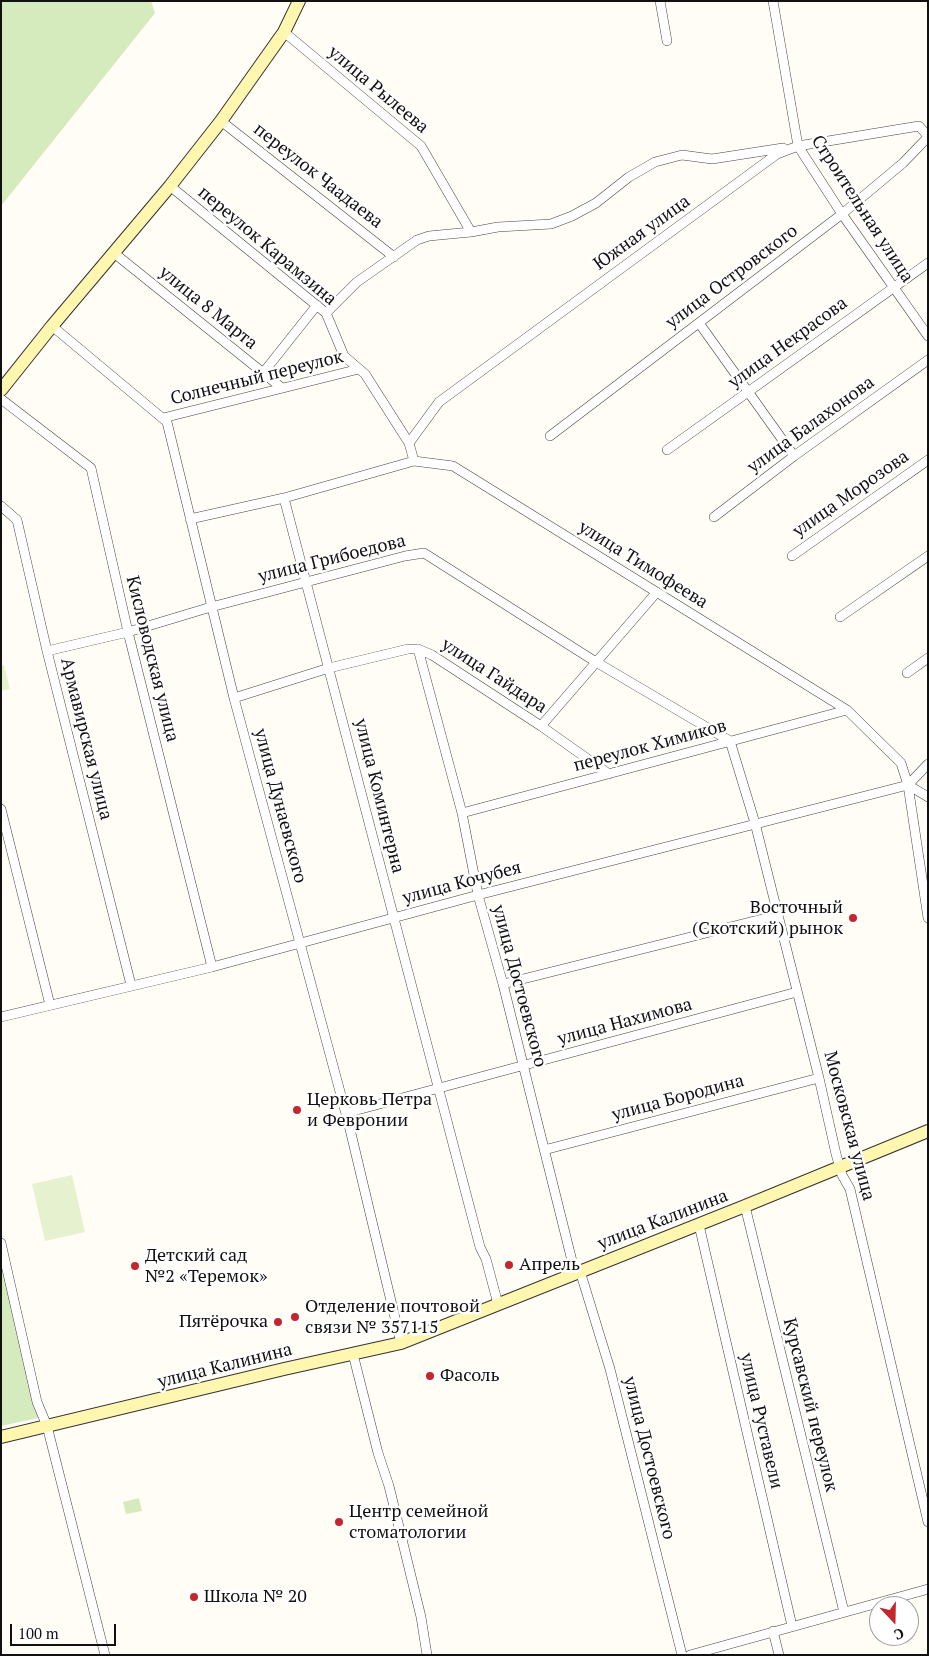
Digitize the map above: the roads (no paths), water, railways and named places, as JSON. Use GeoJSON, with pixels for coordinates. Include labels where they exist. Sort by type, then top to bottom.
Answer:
{"type":"FeatureCollection","features":[{"type":"Feature","properties":{"kind":"main road"},"geometry":{"type":"LineString","coordinates":[[1,390],[52,326],[170,186],[221,121],[284,32],[298,1]]}},
{"type":"Feature","properties":{"kind":"main road","name":"улица Калинина"},"geometry":{"type":"LineString","coordinates":[[1,1437],[401,1343],[928,1131]]}},
{"type":"Feature","properties":{"kind":"street"},"geometry":{"type":"LineString","coordinates":[[660,1],[667,41]]}},
{"type":"Feature","properties":{"kind":"street","name":"Строительная улица"},"geometry":{"type":"LineString","coordinates":[[773,1],[798,146],[842,214],[928,336]]}},
{"type":"Feature","properties":{"kind":"street","name":"улица Рылеева"},"geometry":{"type":"LineString","coordinates":[[284,32],[421,146],[471,232]]}},
{"type":"Feature","properties":{"kind":"street","name":"переулок Чаадаева"},"geometry":{"type":"LineString","coordinates":[[221,121],[394,257]]}},
{"type":"Feature","properties":{"kind":"street","name":"Южная улица"},"geometry":{"type":"LineString","coordinates":[[409,443],[439,402],[777,154],[798,146],[918,126],[928,136]]}},
{"type":"Feature","properties":{"kind":"street","name":"улица Островского"},"geometry":{"type":"LineString","coordinates":[[550,436],[842,214],[903,163],[928,136]]}},
{"type":"Feature","properties":{"kind":"street"},"geometry":{"type":"LineString","coordinates":[[326,313],[357,282],[417,240],[430,236],[471,232],[498,226],[551,224],[572,216],[596,203],[629,176],[655,162],[682,156],[712,158],[798,146]]}},
{"type":"Feature","properties":{"kind":"street","name":"переулок Карамзина"},"geometry":{"type":"LineString","coordinates":[[170,186],[326,313],[344,356],[365,374],[409,443],[414,461]]}},
{"type":"Feature","properties":{"kind":"street","name":"улица 8 Марта"},"geometry":{"type":"LineString","coordinates":[[114,253],[282,388]]}},
{"type":"Feature","properties":{"kind":"street","name":"улица Некрасова"},"geometry":{"type":"LineString","coordinates":[[667,450],[928,263]]}},
{"type":"Feature","properties":{"kind":"street"},"geometry":{"type":"LineString","coordinates":[[263,373],[317,305]]}},
{"type":"Feature","properties":{"kind":"street"},"geometry":{"type":"LineString","coordinates":[[699,323],[794,456]]}},
{"type":"Feature","properties":{"kind":"street"},"geometry":{"type":"LineString","coordinates":[[52,326],[163,418]]}},
{"type":"Feature","properties":{"kind":"street","name":"улица Балахонова"},"geometry":{"type":"LineString","coordinates":[[714,516],[928,360]]}},
{"type":"Feature","properties":{"kind":"street","name":"Солнечный переулок"},"geometry":{"type":"LineString","coordinates":[[163,418],[359,369]]}},
{"type":"Feature","properties":{"kind":"street","name":"Кисловодская улица"},"geometry":{"type":"LineString","coordinates":[[1,399],[91,468],[128,632],[212,967]]}},
{"type":"Feature","properties":{"kind":"street","name":"улица Дунаевского"},"geometry":{"type":"LineString","coordinates":[[163,418],[166,422],[234,698],[346,1113],[401,1343]]}},
{"type":"Feature","properties":{"kind":"street","name":"улица Морозова"},"geometry":{"type":"LineString","coordinates":[[792,556],[928,460]]}},
{"type":"Feature","properties":{"kind":"street","name":"улица Тимофеева"},"geometry":{"type":"LineString","coordinates":[[190,518],[284,498],[414,461],[453,466],[847,710],[901,763],[908,785],[928,918]]}},
{"type":"Feature","properties":{"kind":"street","name":"улица Коминтерна"},"geometry":{"type":"LineString","coordinates":[[284,498],[480,1247],[486,1259],[498,1304]]}},
{"type":"Feature","properties":{"kind":"street","name":"Армавирская улица"},"geometry":{"type":"LineString","coordinates":[[1,506],[17,520],[47,651],[131,986]]}},
{"type":"Feature","properties":{"kind":"street","name":"улица Грибоедова"},"geometry":{"type":"LineString","coordinates":[[47,651],[128,632],[211,607],[405,556],[424,553],[596,662],[730,741]]}},
{"type":"Feature","properties":{"kind":"street"},"geometry":{"type":"LineString","coordinates":[[840,617],[928,556]]}},
{"type":"Feature","properties":{"kind":"street"},"geometry":{"type":"LineString","coordinates":[[541,726],[656,592]]}},
{"type":"Feature","properties":{"kind":"street","name":"улица Гайдара"},"geometry":{"type":"LineString","coordinates":[[234,698],[330,668],[408,648],[418,649],[432,655],[541,726],[609,774]]}},
{"type":"Feature","properties":{"kind":"street","name":"улица Достоевского"},"geometry":{"type":"LineString","coordinates":[[418,649],[462,812],[478,895],[503,984],[544,1150],[578,1272],[610,1368],[682,1655]]}},
{"type":"Feature","properties":{"kind":"street"},"geometry":{"type":"LineString","coordinates":[[907,673],[928,658]]}},
{"type":"Feature","properties":{"kind":"street","name":"переулок Химиков"},"geometry":{"type":"LineString","coordinates":[[462,812],[847,710]]}},
{"type":"Feature","properties":{"kind":"street","name":"Московская улица"},"geometry":{"type":"LineString","coordinates":[[730,741],[778,915],[836,1154],[842,1176],[850,1189],[928,1522]]}},
{"type":"Feature","properties":{"kind":"street"},"geometry":{"type":"LineString","coordinates":[[928,764],[908,785],[928,797]]}},
{"type":"Feature","properties":{"kind":"street","name":"улица Кочубея"},"geometry":{"type":"LineString","coordinates":[[1,1017],[212,967],[478,895],[908,785]]}},
{"type":"Feature","properties":{"kind":"street"},"geometry":{"type":"LineString","coordinates":[[1,809],[50,1005]]}},
{"type":"Feature","properties":{"kind":"street"},"geometry":{"type":"LineString","coordinates":[[503,984],[778,915]]}},
{"type":"Feature","properties":{"kind":"street","name":"улица Нахимова"},"geometry":{"type":"LineString","coordinates":[[346,1113],[797,992]]}},
{"type":"Feature","properties":{"kind":"street","name":"улица Бородина"},"geometry":{"type":"LineString","coordinates":[[544,1150],[819,1078]]}},
{"type":"Feature","properties":{"kind":"street","name":"Курсавский переулок"},"geometry":{"type":"LineString","coordinates":[[745,1206],[844,1612]]}},
{"type":"Feature","properties":{"kind":"street","name":"улица Руставели"},"geometry":{"type":"LineString","coordinates":[[699,1224],[792,1626]]}},
{"type":"Feature","properties":{"kind":"street"},"geometry":{"type":"LineString","coordinates":[[1,1243],[36,1402],[47,1426],[105,1655]]}},
{"type":"Feature","properties":{"kind":"street"},"geometry":{"type":"LineString","coordinates":[[353,1354],[378,1453],[389,1486],[421,1617],[427,1655]]}},
{"type":"Feature","properties":{"kind":"street"},"geometry":{"type":"LineString","coordinates":[[690,1655],[928,1589]]}},
{"type":"Feature","properties":{"kind":"street"},"geometry":{"type":"LineString","coordinates":[[773,1631],[779,1655]]}},
{"type":"Feature","properties":{"kind":"place","name":"Восточный (Скотский) рынок"},"geometry":{"type":"Point","coordinates":[853,918]}},
{"type":"Feature","properties":{"kind":"place","name":"Церковь Петра и Февронии"},"geometry":{"type":"Point","coordinates":[297,1110]}},
{"type":"Feature","properties":{"kind":"place","name":"Апрель"},"geometry":{"type":"Point","coordinates":[509,1265]}},
{"type":"Feature","properties":{"kind":"place","name":"Детский сад №2 «Теремок»"},"geometry":{"type":"Point","coordinates":[135,1266]}},
{"type":"Feature","properties":{"kind":"place","name":"Отделение почтовой связи № 357115"},"geometry":{"type":"Point","coordinates":[295,1317]}},
{"type":"Feature","properties":{"kind":"place","name":"Пятёрочка"},"geometry":{"type":"Point","coordinates":[278,1322]}},
{"type":"Feature","properties":{"kind":"place","name":"Фасоль"},"geometry":{"type":"Point","coordinates":[430,1376]}},
{"type":"Feature","properties":{"kind":"place","name":"Центр cемейной cтоматологии"},"geometry":{"type":"Point","coordinates":[339,1522]}},
{"type":"Feature","properties":{"kind":"place","name":"Школа № 20"},"geometry":{"type":"Point","coordinates":[194,1597]}}]}
